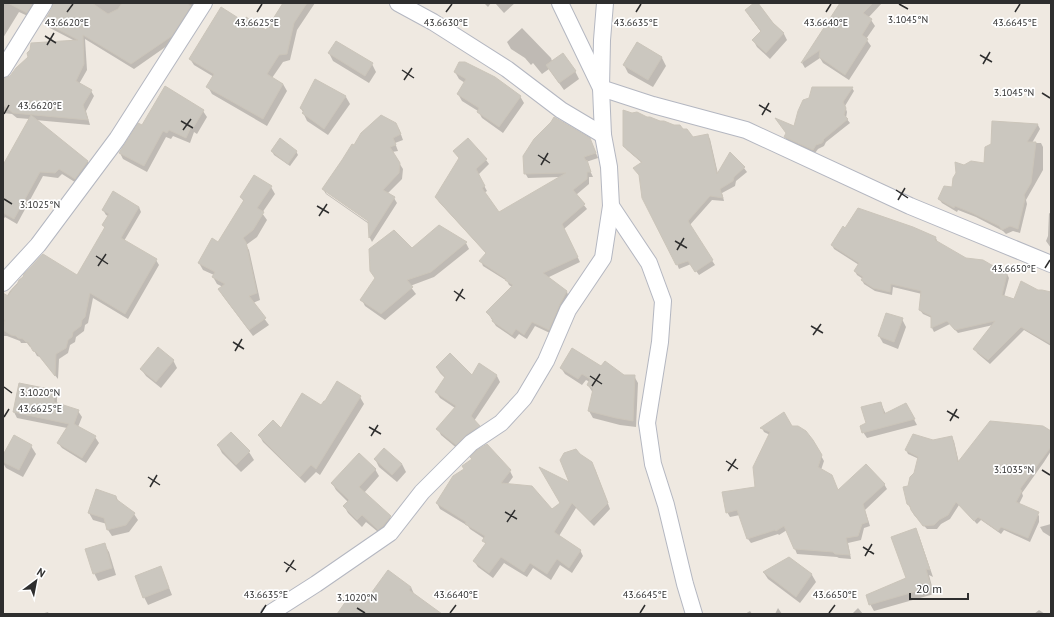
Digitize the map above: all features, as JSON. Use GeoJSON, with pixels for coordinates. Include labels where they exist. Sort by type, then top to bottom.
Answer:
{"type":"FeatureCollection","features":[{"type":"Feature","properties":{"kind":"street"},"geometry":{"type":"LineString","coordinates":[[3,69],[44,3]]}},
{"type":"Feature","properties":{"kind":"street"},"geometry":{"type":"LineString","coordinates":[[3,283],[38,245],[117,139],[204,3]]}},
{"type":"Feature","properties":{"kind":"street"},"geometry":{"type":"LineString","coordinates":[[398,3],[433,22],[507,69],[561,110],[604,136]]}},
{"type":"Feature","properties":{"kind":"street"},"geometry":{"type":"LineString","coordinates":[[560,3],[601,88],[653,105],[746,130],[910,206],[1051,264]]}},
{"type":"Feature","properties":{"kind":"street"},"geometry":{"type":"LineString","coordinates":[[269,614],[316,584],[390,533],[422,492],[471,443],[501,423],[524,398],[546,361],[568,310],[603,258],[612,206],[609,167],[604,136],[601,88],[602,40],[605,3]]}},
{"type":"Feature","properties":{"kind":"street"},"geometry":{"type":"LineString","coordinates":[[612,206],[649,263],[663,301],[660,342],[647,423],[653,464],[666,505],[685,584],[694,614]]}},
{"type":"Feature","properties":{"kind":"building"},"geometry":{"type":"Polygon","coordinates":[[[8,3],[33,3],[27,13],[8,3]]]}},
{"type":"Feature","properties":{"kind":"building"},"geometry":{"type":"Polygon","coordinates":[[[53,3],[92,3],[108,14],[118,9],[122,3],[188,3],[191,6],[172,36],[131,64],[83,35],[84,64],[76,81],[92,90],[83,105],[88,120],[13,113],[3,105],[3,78],[10,76],[28,57],[27,53],[30,50],[31,43],[78,40],[44,22],[52,8],[53,3]]]}},
{"type":"Feature","properties":{"kind":"building"},"geometry":{"type":"Polygon","coordinates":[[[283,3],[307,3],[294,23],[287,54],[279,55],[267,74],[283,84],[263,119],[206,87],[214,74],[189,59],[221,7],[243,21],[246,17],[266,30],[283,3]]]}},
{"type":"Feature","properties":{"kind":"building"},"geometry":{"type":"Polygon","coordinates":[[[754,3],[758,3],[773,23],[784,33],[766,53],[752,40],[761,31],[745,10],[754,3]]]}},
{"type":"Feature","properties":{"kind":"building"},"geometry":{"type":"Polygon","coordinates":[[[840,3],[873,3],[863,13],[872,19],[862,35],[868,39],[845,75],[819,57],[820,50],[801,63],[840,3]]]}},
{"type":"Feature","properties":{"kind":"building"},"geometry":{"type":"Polygon","coordinates":[[[336,41],[373,63],[365,76],[328,53],[336,41]]]}},
{"type":"Feature","properties":{"kind":"building"},"geometry":{"type":"Polygon","coordinates":[[[637,42],[662,57],[648,80],[623,65],[637,42]]]}},
{"type":"Feature","properties":{"kind":"building"},"geometry":{"type":"Polygon","coordinates":[[[563,53],[576,71],[559,83],[546,65],[563,53]]]}},
{"type":"Feature","properties":{"kind":"building"},"geometry":{"type":"Polygon","coordinates":[[[459,62],[465,62],[495,77],[521,96],[499,127],[477,112],[479,108],[457,94],[466,79],[454,72],[459,62]]]}},
{"type":"Feature","properties":{"kind":"building"},"geometry":{"type":"Polygon","coordinates":[[[315,79],[346,96],[324,129],[302,113],[304,111],[300,108],[315,79]]]}},
{"type":"Feature","properties":{"kind":"building"},"geometry":{"type":"Polygon","coordinates":[[[165,86],[204,110],[193,128],[191,127],[186,138],[169,130],[167,133],[163,131],[144,166],[119,153],[138,123],[142,125],[165,86]]]}},
{"type":"Feature","properties":{"kind":"building"},"geometry":{"type":"Polygon","coordinates":[[[812,87],[853,87],[843,102],[846,108],[844,115],[848,119],[824,139],[822,143],[816,145],[813,150],[784,137],[786,133],[775,118],[794,126],[803,100],[809,98],[812,87]]]}},
{"type":"Feature","properties":{"kind":"building"},"geometry":{"type":"Polygon","coordinates":[[[623,110],[632,113],[637,112],[660,121],[680,125],[683,129],[687,129],[693,137],[708,134],[717,174],[730,152],[745,167],[734,177],[733,181],[720,189],[723,198],[710,196],[688,221],[713,260],[695,272],[688,261],[676,265],[642,198],[639,175],[633,168],[642,162],[623,146],[623,110]]]}},
{"type":"Feature","properties":{"kind":"building"},"geometry":{"type":"Polygon","coordinates":[[[31,115],[88,161],[75,179],[59,169],[55,173],[40,172],[14,219],[3,213],[3,165],[31,115]]]}},
{"type":"Feature","properties":{"kind":"building"},"geometry":{"type":"Polygon","coordinates":[[[381,115],[396,123],[401,134],[393,138],[396,145],[390,147],[400,163],[399,173],[383,190],[395,197],[369,238],[368,221],[322,189],[352,144],[354,145],[361,133],[381,115]]]}},
{"type":"Feature","properties":{"kind":"building"},"geometry":{"type":"Polygon","coordinates":[[[554,117],[590,138],[596,153],[584,157],[586,161],[587,160],[591,172],[587,172],[587,179],[573,190],[585,204],[562,224],[578,257],[543,273],[567,291],[549,330],[532,322],[524,335],[516,329],[512,335],[492,321],[493,319],[486,312],[513,285],[479,261],[486,253],[435,197],[459,158],[453,151],[468,138],[487,159],[476,169],[485,186],[482,188],[499,212],[566,173],[524,174],[523,156],[534,139],[554,117]]]}},
{"type":"Feature","properties":{"kind":"building"},"geometry":{"type":"Polygon","coordinates":[[[992,121],[1038,124],[1027,142],[1036,142],[1031,183],[1024,195],[1025,199],[1018,229],[1010,226],[1002,230],[999,226],[955,206],[954,208],[938,199],[944,186],[952,187],[953,178],[956,173],[955,162],[964,165],[971,161],[984,163],[985,147],[991,144],[992,121]]]}},
{"type":"Feature","properties":{"kind":"building"},"geometry":{"type":"Polygon","coordinates":[[[280,138],[297,151],[288,164],[271,151],[280,138]]]}},
{"type":"Feature","properties":{"kind":"building"},"geometry":{"type":"Polygon","coordinates":[[[254,175],[272,186],[257,208],[264,212],[253,230],[243,238],[246,242],[257,293],[249,296],[266,318],[249,330],[218,289],[225,284],[212,277],[215,272],[198,263],[212,238],[218,242],[244,200],[240,197],[254,175]]]}},
{"type":"Feature","properties":{"kind":"building"},"geometry":{"type":"Polygon","coordinates":[[[113,191],[139,207],[121,238],[157,259],[125,314],[90,293],[85,317],[82,320],[81,326],[73,332],[72,337],[68,340],[66,348],[56,354],[55,376],[36,352],[33,351],[28,342],[3,330],[5,320],[3,318],[3,293],[8,296],[24,274],[43,254],[77,275],[105,227],[102,225],[109,214],[102,210],[113,191]]]}},
{"type":"Feature","properties":{"kind":"building"},"geometry":{"type":"Polygon","coordinates":[[[858,208],[913,227],[936,237],[935,240],[966,258],[983,260],[1007,274],[1002,295],[1014,299],[1021,281],[1038,290],[1051,292],[1051,344],[1021,327],[988,360],[973,349],[995,321],[955,330],[947,321],[931,328],[931,316],[919,310],[921,291],[891,284],[890,292],[873,288],[861,280],[863,277],[854,271],[859,263],[831,245],[843,226],[845,228],[858,208]]]}},
{"type":"Feature","properties":{"kind":"building"},"geometry":{"type":"Polygon","coordinates":[[[439,225],[467,242],[431,272],[407,280],[413,287],[381,314],[360,300],[375,278],[370,271],[369,249],[394,230],[412,248],[439,225]]]}},
{"type":"Feature","properties":{"kind":"building"},"geometry":{"type":"Polygon","coordinates":[[[886,313],[903,318],[894,342],[878,336],[886,313]]]}},
{"type":"Feature","properties":{"kind":"building"},"geometry":{"type":"Polygon","coordinates":[[[158,347],[174,360],[156,382],[140,369],[158,347]]]}},
{"type":"Feature","properties":{"kind":"building"},"geometry":{"type":"Polygon","coordinates":[[[572,348],[601,366],[605,361],[624,375],[635,375],[633,421],[588,411],[593,389],[587,385],[590,379],[582,374],[578,379],[560,368],[572,348]]]}},
{"type":"Feature","properties":{"kind":"building"},"geometry":{"type":"Polygon","coordinates":[[[450,353],[472,375],[479,363],[497,375],[471,416],[480,426],[466,435],[456,445],[436,429],[456,406],[435,392],[445,377],[436,367],[450,353]]]}},
{"type":"Feature","properties":{"kind":"building"},"geometry":{"type":"Polygon","coordinates":[[[337,381],[361,396],[316,469],[311,465],[300,477],[258,435],[273,420],[281,428],[302,393],[321,405],[337,381]]]}},
{"type":"Feature","properties":{"kind":"building"},"geometry":{"type":"Polygon","coordinates":[[[19,383],[54,390],[54,402],[79,410],[74,424],[96,436],[82,458],[57,443],[69,424],[13,412],[19,383]]]}},
{"type":"Feature","properties":{"kind":"building"},"geometry":{"type":"Polygon","coordinates":[[[881,402],[884,414],[906,403],[915,419],[862,433],[860,426],[866,423],[861,407],[881,402]]]}},
{"type":"Feature","properties":{"kind":"building"},"geometry":{"type":"Polygon","coordinates":[[[784,412],[792,426],[798,426],[806,431],[813,440],[822,455],[818,467],[832,475],[838,490],[866,464],[885,484],[863,504],[868,522],[862,524],[858,536],[846,538],[850,555],[794,549],[784,526],[776,531],[775,530],[747,539],[737,510],[726,513],[722,492],[755,487],[753,467],[770,432],[760,428],[784,412]]]}},
{"type":"Feature","properties":{"kind":"building"},"geometry":{"type":"Polygon","coordinates":[[[990,421],[1043,426],[1051,431],[1051,447],[1020,489],[1022,491],[1016,502],[1039,512],[1028,538],[1001,527],[998,531],[978,517],[974,521],[956,502],[948,515],[934,525],[923,526],[911,510],[910,506],[907,504],[903,487],[908,486],[910,477],[914,473],[918,457],[905,450],[913,434],[933,440],[952,436],[958,462],[990,421]]]}},
{"type":"Feature","properties":{"kind":"building"},"geometry":{"type":"Polygon","coordinates":[[[231,432],[250,451],[236,465],[217,445],[231,432]]]}},
{"type":"Feature","properties":{"kind":"building"},"geometry":{"type":"Polygon","coordinates":[[[14,435],[32,445],[19,470],[3,462],[3,455],[14,435]]]}},
{"type":"Feature","properties":{"kind":"building"},"geometry":{"type":"Polygon","coordinates":[[[487,444],[511,470],[501,483],[532,486],[552,509],[560,503],[539,467],[569,482],[560,460],[564,453],[576,449],[580,454],[592,462],[608,503],[590,521],[572,503],[554,532],[581,550],[569,568],[557,559],[547,574],[530,563],[524,572],[501,557],[489,573],[473,561],[486,543],[482,541],[485,536],[465,524],[466,522],[436,503],[453,476],[464,469],[462,466],[472,459],[470,457],[477,450],[487,444]]]}},
{"type":"Feature","properties":{"kind":"building"},"geometry":{"type":"Polygon","coordinates":[[[384,448],[402,464],[392,475],[374,459],[384,448]]]}},
{"type":"Feature","properties":{"kind":"building"},"geometry":{"type":"Polygon","coordinates":[[[359,453],[376,469],[359,487],[391,516],[378,530],[362,515],[357,520],[343,506],[349,500],[331,483],[359,453]]]}},
{"type":"Feature","properties":{"kind":"building"},"geometry":{"type":"Polygon","coordinates":[[[96,489],[116,496],[116,499],[135,513],[126,525],[107,530],[104,518],[88,513],[96,489]]]}},
{"type":"Feature","properties":{"kind":"building"},"geometry":{"type":"Polygon","coordinates":[[[916,528],[930,570],[926,569],[931,587],[869,605],[866,595],[906,578],[891,537],[916,528]]]}},
{"type":"Feature","properties":{"kind":"building"},"geometry":{"type":"Polygon","coordinates":[[[105,543],[112,568],[93,574],[85,549],[105,543]]]}},
{"type":"Feature","properties":{"kind":"building"},"geometry":{"type":"Polygon","coordinates":[[[789,557],[812,574],[796,597],[763,572],[789,557]]]}},
{"type":"Feature","properties":{"kind":"building"},"geometry":{"type":"Polygon","coordinates":[[[161,566],[169,588],[143,598],[135,576],[161,566]]]}},
{"type":"Feature","properties":{"kind":"building"},"geometry":{"type":"Polygon","coordinates":[[[388,570],[411,587],[409,590],[442,614],[337,614],[351,594],[364,603],[388,570]]]}}]}
